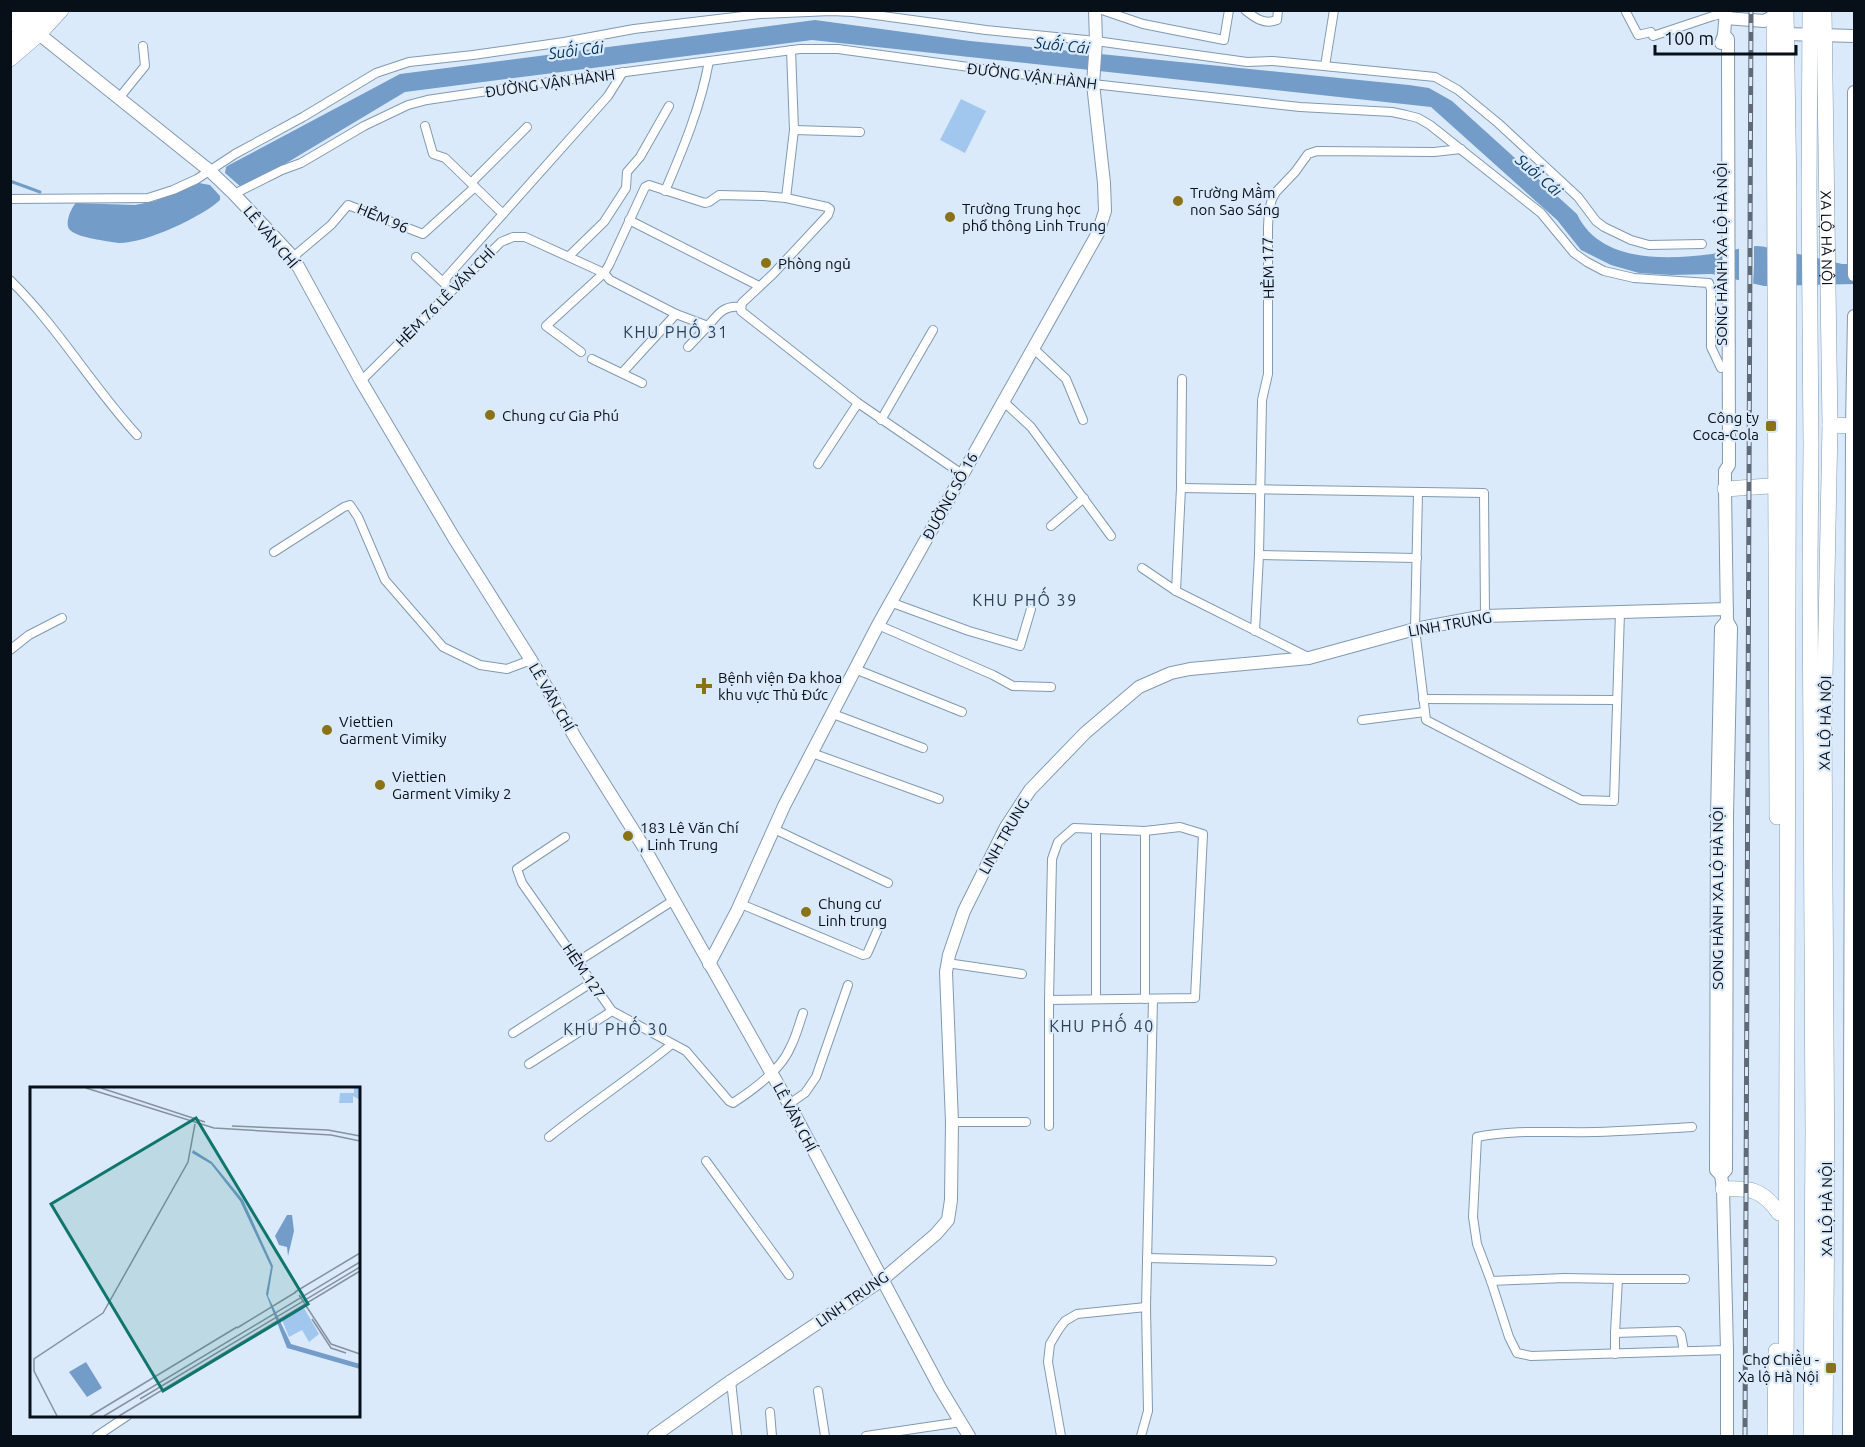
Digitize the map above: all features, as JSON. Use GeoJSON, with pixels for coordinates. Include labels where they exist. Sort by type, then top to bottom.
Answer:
{"type":"FeatureCollection","features":[{"type":"Feature","properties":{"kind":"highway"},"geometry":{"type":"LineString","coordinates":[[10,24],[26,10]]}},
{"type":"Feature","properties":{"kind":"highway"},"geometry":{"type":"LineString","coordinates":[[10,44],[46,10]]}},
{"type":"Feature","properties":{"kind":"highway"},"geometry":{"type":"LineString","coordinates":[[10,59],[39,34],[61,10]]}},
{"type":"Feature","properties":{"kind":"highway","name":"XA LỘ HÀ NỘI"},"geometry":{"type":"LineString","coordinates":[[1810,10],[1824,61],[1830,425],[1824,728],[1827,1187],[1825,1437]]}},
{"type":"Feature","properties":{"kind":"highway","name":"XA LỘ HÀ NỘI"},"geometry":{"type":"LineString","coordinates":[[1811,1437],[1813,1108],[1809,88],[1817,35],[1824,10]]}},
{"type":"Feature","properties":{"kind":"highway"},"geometry":{"type":"LineString","coordinates":[[1778,20],[1782,193],[1786,1437]]}},
{"type":"Feature","properties":{"kind":"highway"},"geometry":{"type":"LineString","coordinates":[[1809,88],[1824,61]]}},
{"type":"Feature","properties":{"kind":"highway"},"geometry":{"type":"LineString","coordinates":[[1830,425],[1853,426]]}},
{"type":"Feature","properties":{"kind":"highway"},"geometry":{"type":"LineString","coordinates":[[1725,489],[1782,485]]}},
{"type":"Feature","properties":{"kind":"highway"},"geometry":{"type":"LineString","coordinates":[[1775,1437],[1779,1245],[1776,683],[1782,485]]}},
{"type":"Feature","properties":{"kind":"highway"},"geometry":{"type":"LineString","coordinates":[[1722,1182],[1765,1195],[1779,1213]]}},
{"type":"Feature","properties":{"kind":"highway"},"geometry":{"type":"LineString","coordinates":[[1779,1245],[1787,1259]]}},
{"type":"Feature","properties":{"kind":"highway"},"geometry":{"type":"LineString","coordinates":[[1775,1382],[1786,1357]]}},
{"type":"Feature","properties":{"kind":"main road","name":"ĐƯỜNG SỐ 16"},"geometry":{"type":"LineString","coordinates":[[709,964],[741,904],[774,829],[878,625],[1098,233],[1105,211],[1094,80],[1095,10]]}},
{"type":"Feature","properties":{"kind":"main road"},"geometry":{"type":"LineString","coordinates":[[1778,20],[1794,10]]}},
{"type":"Feature","properties":{"kind":"main road"},"geometry":{"type":"LineString","coordinates":[[1726,14],[1778,20],[1817,35],[1854,36]]}},
{"type":"Feature","properties":{"kind":"main road","name":"SONG HÀNH XA LỘ HÀ NỘI"},"geometry":{"type":"LineString","coordinates":[[1726,14],[1724,35],[1728,39],[1725,304],[1729,465],[1725,471],[1727,615],[1721,628],[1717,828],[1716,1170],[1722,1182],[1727,1437]]}},
{"type":"Feature","properties":{"kind":"main road","name":"LÊ VĂN CHÍ"},"geometry":{"type":"LineString","coordinates":[[39,34],[210,171],[293,257],[361,381],[454,538],[645,849],[789,1104],[940,1388],[969,1437]]}},
{"type":"Feature","properties":{"kind":"main road"},"geometry":{"type":"LineString","coordinates":[[1854,92],[1854,275]]}},
{"type":"Feature","properties":{"kind":"main road","name":"SONG HÀNH XA LỘ HÀ NỘI"},"geometry":{"type":"LineString","coordinates":[[1725,304],[1721,368],[1721,466],[1725,471]]}},
{"type":"Feature","properties":{"kind":"main road"},"geometry":{"type":"LineString","coordinates":[[1849,1437],[1854,316]]}},
{"type":"Feature","properties":{"kind":"main road","name":"LINH TRUNG"},"geometry":{"type":"LineString","coordinates":[[654,1437],[731,1381],[882,1280],[948,1220],[951,1200],[952,1122],[946,980],[947,963],[964,911],[1018,807],[1085,733],[1139,687],[1171,673],[1190,669],[1309,658],[1415,629],[1485,616],[1620,612],[1727,615]]}},
{"type":"Feature","properties":{"kind":"street"},"geometry":{"type":"LineString","coordinates":[[1102,10],[1143,24],[1224,40],[1228,10]]}},
{"type":"Feature","properties":{"kind":"street"},"geometry":{"type":"LineString","coordinates":[[1245,10],[1257,20],[1270,22],[1277,20],[1278,10]]}},
{"type":"Feature","properties":{"kind":"street"},"geometry":{"type":"LineString","coordinates":[[1325,66],[1334,10]]}},
{"type":"Feature","properties":{"kind":"street"},"geometry":{"type":"LineString","coordinates":[[10,199],[148,198],[173,190],[210,171],[235,154],[376,74],[409,62],[473,55],[634,29],[760,14],[831,11],[1096,46],[1247,62],[1273,61],[1423,75],[1445,82],[1458,90],[1498,123],[1578,197],[1604,227],[1631,240],[1648,245],[1702,244]]}},
{"type":"Feature","properties":{"kind":"street"},"geometry":{"type":"LineString","coordinates":[[1626,12],[1638,35],[1651,32],[1653,36],[1713,16],[1726,14]]}},
{"type":"Feature","properties":{"kind":"street"},"geometry":{"type":"LineString","coordinates":[[118,98],[145,66],[143,46]]}},
{"type":"Feature","properties":{"kind":"street","name":"ĐƯỜNG VẬN HÀNH"},"geometry":{"type":"LineString","coordinates":[[234,194],[301,163],[364,126],[408,105],[427,100],[791,50],[838,49],[1300,107],[1392,112],[1418,118],[1430,125],[1540,213],[1574,253],[1587,262],[1604,271],[1634,278],[1709,283],[1711,348],[1721,368]]}},
{"type":"Feature","properties":{"kind":"street"},"geometry":{"type":"LineString","coordinates":[[786,198],[794,130],[791,50]]}},
{"type":"Feature","properties":{"kind":"street"},"geometry":{"type":"LineString","coordinates":[[665,191],[698,105],[710,61]]}},
{"type":"Feature","properties":{"kind":"street"},"geometry":{"type":"LineString","coordinates":[[447,289],[446,278],[608,96],[623,72]]}},
{"type":"Feature","properties":{"kind":"street"},"geometry":{"type":"LineString","coordinates":[[569,256],[604,222],[626,188],[627,172],[640,157],[669,106]]}},
{"type":"Feature","properties":{"kind":"street"},"geometry":{"type":"LineString","coordinates":[[425,126],[434,154],[445,158],[503,214]]}},
{"type":"Feature","properties":{"kind":"street"},"geometry":{"type":"LineString","coordinates":[[473,185],[527,127]]}},
{"type":"Feature","properties":{"kind":"street"},"geometry":{"type":"LineString","coordinates":[[794,130],[860,132]]}},
{"type":"Feature","properties":{"kind":"street","name":"HẺM 177"},"geometry":{"type":"LineString","coordinates":[[1255,631],[1262,403],[1268,374],[1268,227],[1272,199],[1308,154],[1317,151],[1434,152],[1461,149]]}},
{"type":"Feature","properties":{"kind":"street","name":"HẺM 96"},"geometry":{"type":"LineString","coordinates":[[293,257],[331,225],[348,205],[423,234],[473,185]]}},
{"type":"Feature","properties":{"kind":"street"},"geometry":{"type":"LineString","coordinates":[[580,352],[546,326],[604,273],[645,187],[650,185],[705,203],[719,195],[786,198],[830,209],[803,242],[740,307]]}},
{"type":"Feature","properties":{"kind":"street"},"geometry":{"type":"LineString","coordinates":[[629,219],[759,286]]}},
{"type":"Feature","properties":{"kind":"street","name":"HẺM 76 LÊ VĂN CHÍ"},"geometry":{"type":"LineString","coordinates":[[361,381],[447,289],[501,242],[513,237],[525,237],[569,256],[676,314],[708,326]]}},
{"type":"Feature","properties":{"kind":"street"},"geometry":{"type":"LineString","coordinates":[[416,257],[447,289]]}},
{"type":"Feature","properties":{"kind":"street"},"geometry":{"type":"LineString","coordinates":[[10,280],[75,356],[120,417],[137,435]]}},
{"type":"Feature","properties":{"kind":"street"},"geometry":{"type":"LineString","coordinates":[[688,347],[722,310],[727,307],[740,307]]}},
{"type":"Feature","properties":{"kind":"street"},"geometry":{"type":"LineString","coordinates":[[740,307],[744,314],[858,404],[962,474]]}},
{"type":"Feature","properties":{"kind":"street"},"geometry":{"type":"LineString","coordinates":[[622,373],[676,314]]}},
{"type":"Feature","properties":{"kind":"street"},"geometry":{"type":"LineString","coordinates":[[881,420],[933,330]]}},
{"type":"Feature","properties":{"kind":"street"},"geometry":{"type":"LineString","coordinates":[[1033,348],[1065,379],[1083,420]]}},
{"type":"Feature","properties":{"kind":"street"},"geometry":{"type":"LineString","coordinates":[[592,359],[642,383]]}},
{"type":"Feature","properties":{"kind":"street"},"geometry":{"type":"LineString","coordinates":[[1176,591],[1181,488],[1182,379]]}},
{"type":"Feature","properties":{"kind":"street"},"geometry":{"type":"LineString","coordinates":[[1004,401],[1031,427],[1111,536]]}},
{"type":"Feature","properties":{"kind":"street"},"geometry":{"type":"LineString","coordinates":[[818,464],[858,404]]}},
{"type":"Feature","properties":{"kind":"street"},"geometry":{"type":"LineString","coordinates":[[1181,488],[1484,493],[1485,616]]}},
{"type":"Feature","properties":{"kind":"street"},"geometry":{"type":"LineString","coordinates":[[1418,493],[1415,629],[1426,720],[1581,800],[1614,801],[1620,612]]}},
{"type":"Feature","properties":{"kind":"street"},"geometry":{"type":"LineString","coordinates":[[1051,526],[1084,498]]}},
{"type":"Feature","properties":{"kind":"street"},"geometry":{"type":"LineString","coordinates":[[274,552],[350,505],[358,517],[385,580],[443,648],[480,665],[507,669],[531,660]]}},
{"type":"Feature","properties":{"kind":"street"},"geometry":{"type":"LineString","coordinates":[[1259,555],[1417,558]]}},
{"type":"Feature","properties":{"kind":"street"},"geometry":{"type":"LineString","coordinates":[[1142,568],[1176,591],[1309,658]]}},
{"type":"Feature","properties":{"kind":"street"},"geometry":{"type":"LineString","coordinates":[[891,602],[969,631],[1020,646],[1031,609]]}},
{"type":"Feature","properties":{"kind":"street"},"geometry":{"type":"LineString","coordinates":[[10,650],[29,635],[62,618]]}},
{"type":"Feature","properties":{"kind":"street"},"geometry":{"type":"LineString","coordinates":[[878,625],[1013,686],[1052,687]]}},
{"type":"Feature","properties":{"kind":"street"},"geometry":{"type":"LineString","coordinates":[[855,669],[962,712]]}},
{"type":"Feature","properties":{"kind":"street"},"geometry":{"type":"LineString","coordinates":[[1423,699],[1616,699]]}},
{"type":"Feature","properties":{"kind":"street"},"geometry":{"type":"LineString","coordinates":[[1362,720],[1425,712]]}},
{"type":"Feature","properties":{"kind":"street"},"geometry":{"type":"LineString","coordinates":[[833,714],[923,748]]}},
{"type":"Feature","properties":{"kind":"street"},"geometry":{"type":"LineString","coordinates":[[812,753],[939,799]]}},
{"type":"Feature","properties":{"kind":"street"},"geometry":{"type":"LineString","coordinates":[[1049,1000],[1195,998],[1203,834],[1180,827],[1145,831],[1074,828],[1058,842],[1052,859],[1049,1000],[1049,1126]]}},
{"type":"Feature","properties":{"kind":"street"},"geometry":{"type":"LineString","coordinates":[[774,829],[888,883]]}},
{"type":"Feature","properties":{"kind":"street"},"geometry":{"type":"LineString","coordinates":[[1096,829],[1096,999]]}},
{"type":"Feature","properties":{"kind":"street"},"geometry":{"type":"LineString","coordinates":[[1141,1437],[1148,1411],[1146,1307],[1149,999],[1145,831]]}},
{"type":"Feature","properties":{"kind":"street","name":"HẺM 127"},"geometry":{"type":"LineString","coordinates":[[565,837],[517,869],[522,883],[612,1011],[687,1051],[731,1103],[744,1096],[771,1073]]}},
{"type":"Feature","properties":{"kind":"street"},"geometry":{"type":"LineString","coordinates":[[577,962],[674,900]]}},
{"type":"Feature","properties":{"kind":"street"},"geometry":{"type":"LineString","coordinates":[[741,904],[863,955],[867,954],[881,922]]}},
{"type":"Feature","properties":{"kind":"street"},"geometry":{"type":"LineString","coordinates":[[947,963],[1022,974]]}},
{"type":"Feature","properties":{"kind":"street"},"geometry":{"type":"LineString","coordinates":[[513,1033],[591,983]]}},
{"type":"Feature","properties":{"kind":"street"},"geometry":{"type":"LineString","coordinates":[[789,1104],[805,1092],[816,1077],[848,985]]}},
{"type":"Feature","properties":{"kind":"street"},"geometry":{"type":"LineString","coordinates":[[530,1064],[612,1011]]}},
{"type":"Feature","properties":{"kind":"street"},"geometry":{"type":"LineString","coordinates":[[771,1073],[789,1050],[803,1013]]}},
{"type":"Feature","properties":{"kind":"street"},"geometry":{"type":"LineString","coordinates":[[549,1137],[672,1044]]}},
{"type":"Feature","properties":{"kind":"street"},"geometry":{"type":"LineString","coordinates":[[952,1122],[1026,1122]]}},
{"type":"Feature","properties":{"kind":"street"},"geometry":{"type":"LineString","coordinates":[[1692,1127],[1594,1132],[1497,1133],[1477,1137],[1473,1217],[1477,1244],[1509,1337],[1517,1353],[1531,1356],[1727,1350]]}},
{"type":"Feature","properties":{"kind":"street"},"geometry":{"type":"LineString","coordinates":[[706,1161],[789,1275]]}},
{"type":"Feature","properties":{"kind":"street"},"geometry":{"type":"LineString","coordinates":[[1147,1258],[1272,1260]]}},
{"type":"Feature","properties":{"kind":"street"},"geometry":{"type":"LineString","coordinates":[[1491,1281],[1564,1278],[1686,1279]]}},
{"type":"Feature","properties":{"kind":"street"},"geometry":{"type":"LineString","coordinates":[[1615,1353],[1618,1279]]}},
{"type":"Feature","properties":{"kind":"street"},"geometry":{"type":"LineString","coordinates":[[1061,1437],[1048,1362],[1050,1344],[1059,1329],[1065,1321],[1077,1314],[1146,1307]]}},
{"type":"Feature","properties":{"kind":"street"},"geometry":{"type":"LineString","coordinates":[[1615,1333],[1678,1331],[1681,1335],[1683,1352]]}},
{"type":"Feature","properties":{"kind":"street"},"geometry":{"type":"LineString","coordinates":[[731,1381],[737,1437]]}},
{"type":"Feature","properties":{"kind":"street"},"geometry":{"type":"LineString","coordinates":[[818,1391],[825,1437]]}},
{"type":"Feature","properties":{"kind":"street"},"geometry":{"type":"LineString","coordinates":[[770,1412],[772,1437]]}},
{"type":"Feature","properties":{"kind":"street"},"geometry":{"type":"LineString","coordinates":[[97,1437],[126,1417]]}},
{"type":"Feature","properties":{"kind":"street"},"geometry":{"type":"LineString","coordinates":[[866,1437],[961,1422]]}},
{"type":"Feature","properties":{"kind":"shaded area"},"geometry":{"type":"Polygon","coordinates":[[[815,20],[970,41],[1429,88],[1452,101],[1577,214],[1588,230],[1601,242],[1618,250],[1636,255],[1675,257],[1712,254],[1757,246],[1842,264],[1854,264],[1854,284],[1764,286],[1712,274],[1639,273],[1611,265],[1581,250],[1557,220],[1431,107],[812,40],[405,92],[248,186],[241,187],[225,173],[229,165],[400,74],[815,20]]]}},
{"type":"Feature","properties":{"kind":"shaded area"},"geometry":{"type":"Polygon","coordinates":[[[961,99],[986,111],[965,153],[940,140],[961,99]]]}},
{"type":"Feature","properties":{"kind":"shaded area"},"geometry":{"type":"Polygon","coordinates":[[[199,183],[210,185],[220,196],[220,200],[200,214],[157,234],[118,243],[79,235],[68,227],[69,216],[76,203],[135,205],[155,201],[199,183]]]}},
{"type":"Feature","properties":{"kind":"pier"},"geometry":{"type":"Polygon","coordinates":[[[1754,244],[1753,286],[1739,283],[1739,246],[1754,244]]]}},
{"type":"Feature","properties":{"kind":"waterway","name":"Suối Cái"},"geometry":{"type":"LineString","coordinates":[[10,181],[40,192]]}},
{"type":"Feature","properties":{"kind":"railway"},"geometry":{"type":"LineString","coordinates":[[1745,1436],[1751,10]]}},
{"type":"Feature","properties":{"kind":"place","name":"Trường Mầm non Sao Sáng"},"geometry":{"type":"Point","coordinates":[1178,201]}},
{"type":"Feature","properties":{"kind":"place","name":"Trường Trung học phổ thông Linh Trung"},"geometry":{"type":"Point","coordinates":[950,217]}},
{"type":"Feature","properties":{"kind":"place","name":"Phòng ngủ"},"geometry":{"type":"Point","coordinates":[766,263]}},
{"type":"Feature","properties":{"kind":"place","name":"Chung cư Gia Phú"},"geometry":{"type":"Point","coordinates":[490,415]}},
{"type":"Feature","properties":{"kind":"place","name":"Công ty Coca-Cola"},"geometry":{"type":"Point","coordinates":[1771,426]}},
{"type":"Feature","properties":{"kind":"place","name":"Bệnh viện Đa khoa khu vực Thủ Đức"},"geometry":{"type":"Point","coordinates":[704,686]}},
{"type":"Feature","properties":{"kind":"place","name":"Viettien Garment Vimiky"},"geometry":{"type":"Point","coordinates":[327,730]}},
{"type":"Feature","properties":{"kind":"place","name":"Viettien Garment Vimiky 2"},"geometry":{"type":"Point","coordinates":[380,785]}},
{"type":"Feature","properties":{"kind":"place","name":"183 Lê Văn Chí , Linh Trung"},"geometry":{"type":"Point","coordinates":[628,836]}},
{"type":"Feature","properties":{"kind":"place","name":"Chung cư Linh trung"},"geometry":{"type":"Point","coordinates":[806,912]}},
{"type":"Feature","properties":{"kind":"place","name":"Chợ Chiều - Xa lộ Hà Nội"},"geometry":{"type":"Point","coordinates":[1831,1368]}},
{"type":"Feature","properties":{"kind":"district","name":"KHU PHỐ 31"},"geometry":{"type":"Point","coordinates":[676,332]}},
{"type":"Feature","properties":{"kind":"district","name":"KHU PHỐ 39"},"geometry":{"type":"Point","coordinates":[1025,600]}},
{"type":"Feature","properties":{"kind":"district","name":"KHU PHỐ 40"},"geometry":{"type":"Point","coordinates":[1102,1026]}},
{"type":"Feature","properties":{"kind":"district","name":"KHU PHỐ 30"},"geometry":{"type":"Point","coordinates":[616,1029]}}]}
